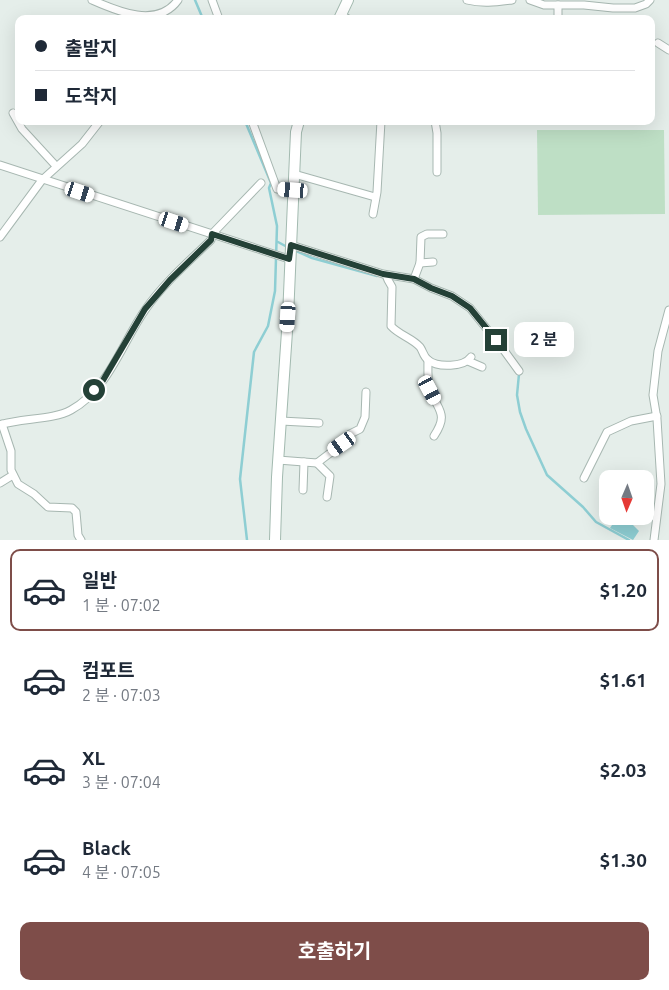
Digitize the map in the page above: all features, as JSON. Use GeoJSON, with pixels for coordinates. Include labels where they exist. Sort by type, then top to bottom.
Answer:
{"type":"FeatureCollection","features":[{"type":"Feature","properties":{"kind":"street"},"geometry":{"type":"LineString","coordinates":[[92,0],[130,15]]}},
{"type":"Feature","properties":{"kind":"street"},"geometry":{"type":"LineString","coordinates":[[151,15],[167,10],[178,0]]}},
{"type":"Feature","properties":{"kind":"street"},"geometry":{"type":"LineString","coordinates":[[212,0],[218,15]]}},
{"type":"Feature","properties":{"kind":"street"},"geometry":{"type":"LineString","coordinates":[[344,15],[348,0]]}},
{"type":"Feature","properties":{"kind":"street"},"geometry":{"type":"LineString","coordinates":[[467,0],[489,3],[512,0]]}},
{"type":"Feature","properties":{"kind":"street"},"geometry":{"type":"LineString","coordinates":[[530,0],[544,5],[635,8],[646,4],[650,0]]}},
{"type":"Feature","properties":{"kind":"street"},"geometry":{"type":"LineString","coordinates":[[558,5],[558,15]]}},
{"type":"Feature","properties":{"kind":"street"},"geometry":{"type":"LineString","coordinates":[[658,43],[669,50]]}},
{"type":"Feature","properties":{"kind":"street"},"geometry":{"type":"LineString","coordinates":[[13,113],[15,117]]}},
{"type":"Feature","properties":{"kind":"street"},"geometry":{"type":"LineString","coordinates":[[20,125],[56,166]]}},
{"type":"Feature","properties":{"kind":"street"},"geometry":{"type":"LineString","coordinates":[[0,237],[42,180],[82,144],[97,125]]}},
{"type":"Feature","properties":{"kind":"street"},"geometry":{"type":"LineString","coordinates":[[253,125],[277,189],[293,190]]}},
{"type":"Feature","properties":{"kind":"street"},"geometry":{"type":"LineString","coordinates":[[276,540],[278,460],[298,125]]}},
{"type":"Feature","properties":{"kind":"street"},"geometry":{"type":"LineString","coordinates":[[373,214],[377,192],[381,125]]}},
{"type":"Feature","properties":{"kind":"street"},"geometry":{"type":"LineString","coordinates":[[436,125],[437,172]]}},
{"type":"Feature","properties":{"kind":"street"},"geometry":{"type":"LineString","coordinates":[[0,165],[272,253],[289,252],[387,277],[414,279],[452,296],[470,308],[519,371]]}},
{"type":"Feature","properties":{"kind":"street"},"geometry":{"type":"LineString","coordinates":[[294,174],[375,197]]}},
{"type":"Feature","properties":{"kind":"street"},"geometry":{"type":"LineString","coordinates":[[81,540],[78,535],[76,512],[72,508],[48,507],[34,494],[18,484],[11,470],[11,451],[1,424],[15,420],[59,414],[71,410],[86,398],[102,382],[145,309],[170,280],[211,240],[212,234],[261,183]]}},
{"type":"Feature","properties":{"kind":"street"},"geometry":{"type":"LineString","coordinates":[[414,279],[420,263],[422,237],[426,234],[443,234]]}},
{"type":"Feature","properties":{"kind":"street"},"geometry":{"type":"LineString","coordinates":[[420,263],[433,262]]}},
{"type":"Feature","properties":{"kind":"street"},"geometry":{"type":"LineString","coordinates":[[387,277],[392,286],[391,326],[420,347],[428,360],[430,390],[442,413],[439,429],[434,436]]}},
{"type":"Feature","properties":{"kind":"street"},"geometry":{"type":"LineString","coordinates":[[654,540],[661,484],[653,396],[658,351],[669,310]]}},
{"type":"Feature","properties":{"kind":"street"},"geometry":{"type":"LineString","coordinates":[[428,360],[439,365],[460,364],[469,359],[482,367]]}},
{"type":"Feature","properties":{"kind":"street"},"geometry":{"type":"LineString","coordinates":[[317,464],[342,444],[350,434],[360,429],[365,417],[366,392]]}},
{"type":"Feature","properties":{"kind":"street"},"geometry":{"type":"LineString","coordinates":[[584,478],[607,432],[632,421],[656,416]]}},
{"type":"Feature","properties":{"kind":"street"},"geometry":{"type":"LineString","coordinates":[[281,421],[319,423]]}},
{"type":"Feature","properties":{"kind":"street"},"geometry":{"type":"LineString","coordinates":[[278,460],[317,464],[326,470],[330,476],[327,497]]}},
{"type":"Feature","properties":{"kind":"street"},"geometry":{"type":"LineString","coordinates":[[303,490],[304,462]]}},
{"type":"Feature","properties":{"kind":"street"},"geometry":{"type":"LineString","coordinates":[[0,483],[13,475]]}},
{"type":"Feature","properties":{"kind":"green space"},"geometry":{"type":"Polygon","coordinates":[[[537,130],[664,130],[665,214],[538,215],[537,130]]]}},
{"type":"Feature","properties":{"kind":"water"},"geometry":{"type":"Polygon","coordinates":[[[612,525],[633,525],[639,531],[633,540],[610,528],[612,525]]]}},
{"type":"Feature","properties":{"kind":"waterway"},"geometry":{"type":"LineString","coordinates":[[195,0],[201,15]]}},
{"type":"Feature","properties":{"kind":"waterway"},"geometry":{"type":"LineString","coordinates":[[247,125],[271,183],[269,188],[277,226],[275,291],[268,326],[254,352],[240,479],[247,540]]}},
{"type":"Feature","properties":{"kind":"waterway"},"geometry":{"type":"LineString","coordinates":[[278,242],[289,248]]}},
{"type":"Feature","properties":{"kind":"waterway"},"geometry":{"type":"LineString","coordinates":[[294,250],[312,258],[377,276]]}},
{"type":"Feature","properties":{"kind":"waterway"},"geometry":{"type":"LineString","coordinates":[[519,374],[517,395],[520,412],[547,475],[583,507],[596,522],[629,540]]}},
{"type":"Feature","properties":{"kind":"route"},"geometry":{"type":"LineString","coordinates":[[94,390],[102,382],[145,309],[170,280],[211,240],[212,234],[289,259],[291,245],[383,274],[414,279],[452,296],[470,308],[496,340]]}}]}
